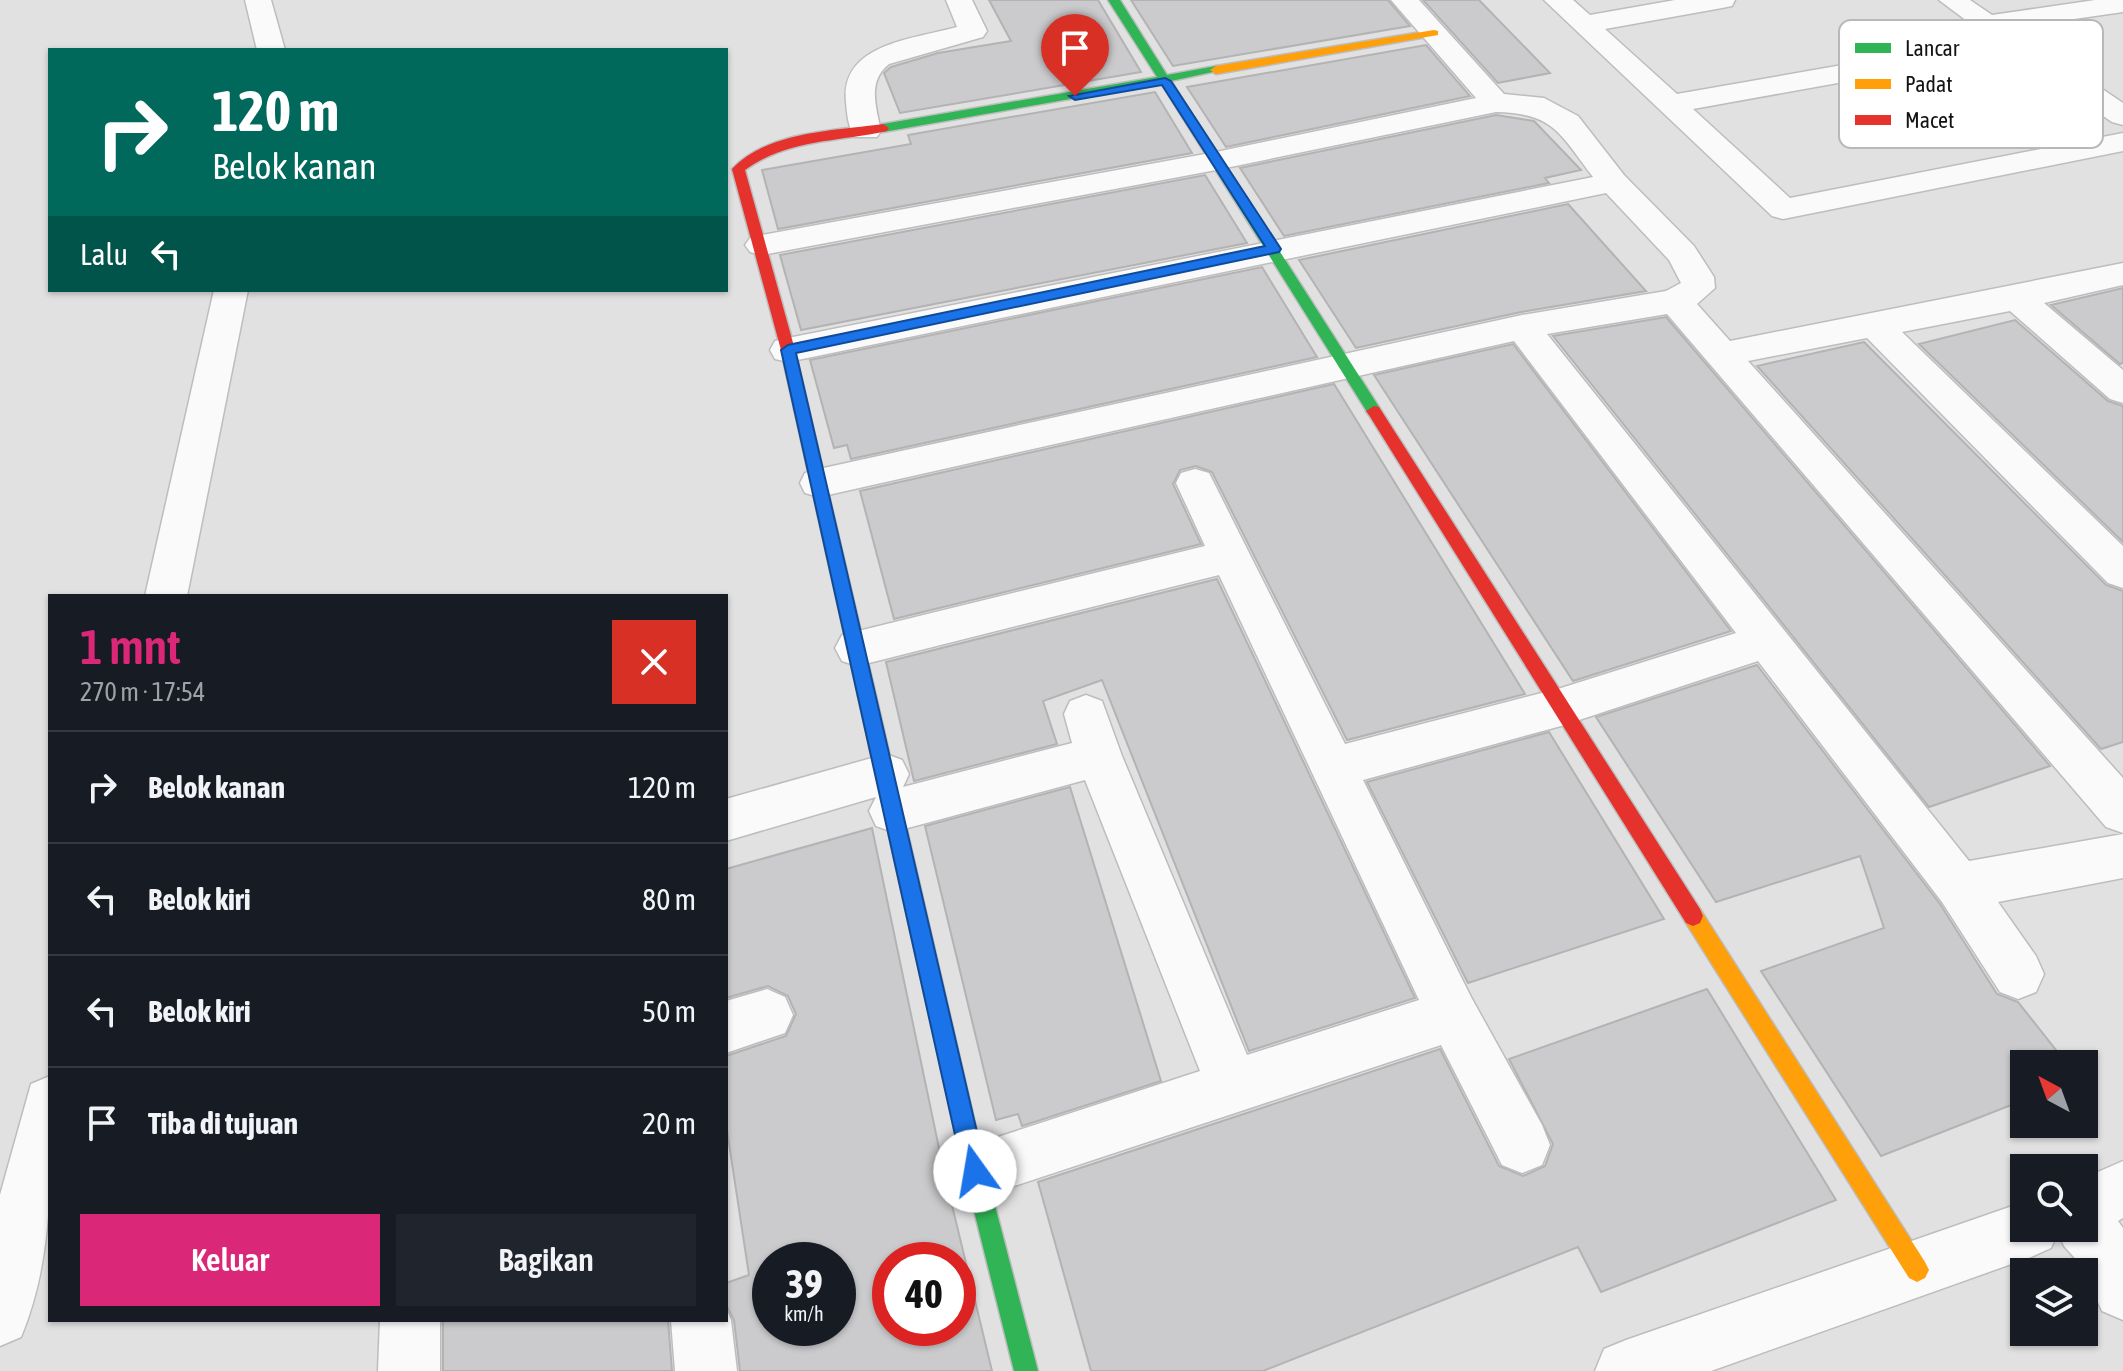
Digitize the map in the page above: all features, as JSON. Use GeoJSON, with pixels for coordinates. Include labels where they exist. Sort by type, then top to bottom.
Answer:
{"type":"FeatureCollection","features":[{"type":"Feature","properties":{"kind":"street"},"geometry":{"type":"LineString","coordinates":[[258,0],[270,48]]}},
{"type":"Feature","properties":{"kind":"street"},"geometry":{"type":"LineString","coordinates":[[866,131],[859,89],[868,65],[879,58],[973,31],[959,0]]}},
{"type":"Feature","properties":{"kind":"street"},"geometry":{"type":"LineString","coordinates":[[1114,0],[1917,1270]]}},
{"type":"Feature","properties":{"kind":"street"},"geometry":{"type":"LineString","coordinates":[[1404,0],[1496,103]]}},
{"type":"Feature","properties":{"kind":"street"},"geometry":{"type":"LineString","coordinates":[[1557,0],[1672,104],[1778,207],[1790,210],[2094,148]]}},
{"type":"Feature","properties":{"kind":"street"},"geometry":{"type":"LineString","coordinates":[[1584,24],[1722,0]]}},
{"type":"Feature","properties":{"kind":"street"},"geometry":{"type":"LineString","coordinates":[[1952,0],[1980,20]]}},
{"type":"Feature","properties":{"kind":"street"},"geometry":{"type":"LineString","coordinates":[[2013,20],[2123,4]]}},
{"type":"Feature","properties":{"kind":"street"},"geometry":{"type":"LineString","coordinates":[[1026,1371],[975,1171],[788,350],[762,245],[738,169],[742,163],[775,146],[1434,33]]}},
{"type":"Feature","properties":{"kind":"street"},"geometry":{"type":"LineString","coordinates":[[1672,104],[1839,74]]}},
{"type":"Feature","properties":{"kind":"street"},"geometry":{"type":"LineString","coordinates":[[762,245],[1216,161],[1496,103],[1521,102],[1548,109],[1567,122],[1613,182],[1682,253],[1697,277],[1698,288],[1675,301],[1522,327],[819,483]]}},
{"type":"Feature","properties":{"kind":"street"},"geometry":{"type":"LineString","coordinates":[[2103,103],[2123,116]]}},
{"type":"Feature","properties":{"kind":"street"},"geometry":{"type":"LineString","coordinates":[[2103,146],[2123,142]]}},
{"type":"Feature","properties":{"kind":"street"},"geometry":{"type":"LineString","coordinates":[[788,350],[1613,182]]}},
{"type":"Feature","properties":{"kind":"street"},"geometry":{"type":"LineString","coordinates":[[1723,354],[2017,298],[2123,274]]}},
{"type":"Feature","properties":{"kind":"street"},"geometry":{"type":"LineString","coordinates":[[166,594],[231,292]]}},
{"type":"Feature","properties":{"kind":"street"},"geometry":{"type":"LineString","coordinates":[[2017,298],[2123,390]]}},
{"type":"Feature","properties":{"kind":"street"},"geometry":{"type":"LineString","coordinates":[[1675,301],[2123,812]]}},
{"type":"Feature","properties":{"kind":"street"},"geometry":{"type":"LineString","coordinates":[[1875,326],[2123,572]]}},
{"type":"Feature","properties":{"kind":"street"},"geometry":{"type":"LineString","coordinates":[[1522,327],[1959,886],[2018,974]]}},
{"type":"Feature","properties":{"kind":"street"},"geometry":{"type":"LineString","coordinates":[[1195,483],[1336,767],[1453,1015],[1522,1145]]}},
{"type":"Feature","properties":{"kind":"street"},"geometry":{"type":"LineString","coordinates":[[857,648],[1231,556]]}},
{"type":"Feature","properties":{"kind":"street"},"geometry":{"type":"LineString","coordinates":[[1336,767],[1561,707],[1769,640]]}},
{"type":"Feature","properties":{"kind":"street"},"geometry":{"type":"LineString","coordinates":[[728,820],[889,792],[1093,735],[1234,1089]]}},
{"type":"Feature","properties":{"kind":"street"},"geometry":{"type":"LineString","coordinates":[[1959,886],[2123,856]]}},
{"type":"Feature","properties":{"kind":"street"},"geometry":{"type":"LineString","coordinates":[[975,1171],[1234,1089],[1453,1015]]}},
{"type":"Feature","properties":{"kind":"street"},"geometry":{"type":"LineString","coordinates":[[0,1316],[48,1112]]}},
{"type":"Feature","properties":{"kind":"street"},"geometry":{"type":"LineString","coordinates":[[2098,1201],[2123,1189]]}},
{"type":"Feature","properties":{"kind":"street"},"geometry":{"type":"LineString","coordinates":[[1626,1371],[2010,1236]]}},
{"type":"Feature","properties":{"kind":"street"},"geometry":{"type":"LineString","coordinates":[[2098,1242],[2123,1290]]}},
{"type":"Feature","properties":{"kind":"street"},"geometry":{"type":"LineString","coordinates":[[409,1371],[410,1322]]}},
{"type":"Feature","properties":{"kind":"street"},"geometry":{"type":"LineString","coordinates":[[701,1322],[706,1371]]}},
{"type":"Feature","properties":{"kind":"building"},"geometry":{"type":"Polygon","coordinates":[[[989,0],[1098,0],[1141,72],[900,113],[884,73],[891,67],[938,53],[1011,41],[989,0]]]}},
{"type":"Feature","properties":{"kind":"building"},"geometry":{"type":"Polygon","coordinates":[[[1131,0],[1388,0],[1410,26],[1173,66],[1131,0]]]}},
{"type":"Feature","properties":{"kind":"building"},"geometry":{"type":"Polygon","coordinates":[[[1423,0],[1479,0],[1550,73],[1498,83],[1423,0]]]}},
{"type":"Feature","properties":{"kind":"building"},"geometry":{"type":"Polygon","coordinates":[[[1426,45],[1470,96],[1226,147],[1187,87],[1426,45]]]}},
{"type":"Feature","properties":{"kind":"building"},"geometry":{"type":"Polygon","coordinates":[[[1155,92],[1192,153],[778,229],[762,170],[911,144],[908,135],[1155,92]]]}},
{"type":"Feature","properties":{"kind":"building"},"geometry":{"type":"Polygon","coordinates":[[[1496,115],[1534,121],[1581,170],[1545,178],[1549,183],[1284,236],[1240,168],[1496,115]]]}},
{"type":"Feature","properties":{"kind":"building"},"geometry":{"type":"Polygon","coordinates":[[[1205,175],[1247,243],[801,330],[780,255],[1205,175]]]}},
{"type":"Feature","properties":{"kind":"building"},"geometry":{"type":"Polygon","coordinates":[[[1568,204],[1646,291],[1521,312],[1356,348],[1299,260],[1568,204]]]}},
{"type":"Feature","properties":{"kind":"building"},"geometry":{"type":"Polygon","coordinates":[[[1262,267],[1317,357],[851,459],[847,445],[834,448],[810,360],[1262,267]]]}},
{"type":"Feature","properties":{"kind":"building"},"geometry":{"type":"Polygon","coordinates":[[[2123,288],[2123,363],[2120,364],[2051,305],[2123,288]]]}},
{"type":"Feature","properties":{"kind":"building"},"geometry":{"type":"Polygon","coordinates":[[[1666,317],[2050,766],[1929,807],[1553,336],[1666,317]]]}},
{"type":"Feature","properties":{"kind":"building"},"geometry":{"type":"Polygon","coordinates":[[[2015,320],[2108,401],[2123,406],[2123,542],[1919,344],[2015,320]]]}},
{"type":"Feature","properties":{"kind":"building"},"geometry":{"type":"Polygon","coordinates":[[[1864,342],[2106,585],[2123,591],[2123,742],[2101,749],[1757,366],[1864,342]]]}},
{"type":"Feature","properties":{"kind":"building"},"geometry":{"type":"Polygon","coordinates":[[[1513,344],[1731,631],[1573,681],[1374,375],[1513,344]]]}},
{"type":"Feature","properties":{"kind":"building"},"geometry":{"type":"Polygon","coordinates":[[[1334,384],[1525,694],[1347,740],[1212,472],[1196,466],[1180,470],[1173,484],[1201,544],[894,619],[860,491],[1334,384]]]}},
{"type":"Feature","properties":{"kind":"building"},"geometry":{"type":"Polygon","coordinates":[[[1217,579],[1415,998],[1249,1051],[1102,680],[1043,701],[1057,744],[914,781],[886,662],[1217,579]]]}},
{"type":"Feature","properties":{"kind":"building"},"geometry":{"type":"Polygon","coordinates":[[[1757,665],[1940,904],[1997,994],[2018,1002],[2056,1050],[2010,1050],[2010,1105],[1881,1156],[1761,971],[1884,928],[1860,856],[1716,902],[1596,717],[1757,665]]]}},
{"type":"Feature","properties":{"kind":"building"},"geometry":{"type":"Polygon","coordinates":[[[1549,732],[1664,919],[1468,983],[1367,782],[1549,732]]]}},
{"type":"Feature","properties":{"kind":"building"},"geometry":{"type":"Polygon","coordinates":[[[1070,787],[1161,1081],[1022,1126],[1018,1114],[996,1120],[925,826],[1070,787]]]}},
{"type":"Feature","properties":{"kind":"building"},"geometry":{"type":"Polygon","coordinates":[[[872,828],[961,1242],[872,1242],[872,1346],[976,1346],[976,1305],[992,1371],[740,1371],[734,1320],[728,1309],[728,1282],[749,1275],[728,1137],[728,1055],[786,1036],[796,1014],[788,996],[768,986],[728,997],[728,868],[872,828]]]}},
{"type":"Feature","properties":{"kind":"building"},"geometry":{"type":"Polygon","coordinates":[[[1707,989],[1836,1200],[1601,1292],[1578,1247],[1263,1371],[1091,1371],[1038,1182],[1440,1049],[1499,1166],[1523,1176],[1545,1166],[1553,1144],[1509,1059],[1707,989]]]}},
{"type":"Feature","properties":{"kind":"building"},"geometry":{"type":"Polygon","coordinates":[[[443,1322],[668,1322],[672,1371],[443,1371],[443,1322]]]}},
{"type":"Feature","properties":{"kind":"traffic: fast"},"geometry":{"type":"LineString","coordinates":[[1114,0],[1374,411]]}},
{"type":"Feature","properties":{"kind":"traffic: fast"},"geometry":{"type":"LineString","coordinates":[[883,128],[1216,70]]}},
{"type":"Feature","properties":{"kind":"traffic: fast"},"geometry":{"type":"LineString","coordinates":[[867,696],[975,1171],[1026,1371]]}},
{"type":"Feature","properties":{"kind":"traffic: slow"},"geometry":{"type":"LineString","coordinates":[[1216,70],[1434,33]]}},
{"type":"Feature","properties":{"kind":"traffic: slow"},"geometry":{"type":"LineString","coordinates":[[1693,916],[1917,1270]]}},
{"type":"Feature","properties":{"kind":"traffic: jam"},"geometry":{"type":"LineString","coordinates":[[867,696],[788,350],[738,169],[753,158],[788,144],[883,128]]}},
{"type":"Feature","properties":{"kind":"traffic: jam"},"geometry":{"type":"LineString","coordinates":[[1374,411],[1693,916]]}},
{"type":"Feature","properties":{"kind":"route"},"geometry":{"type":"LineString","coordinates":[[975,1171],[788,350],[1274,249],[1165,81],[1075,96]]}}]}
